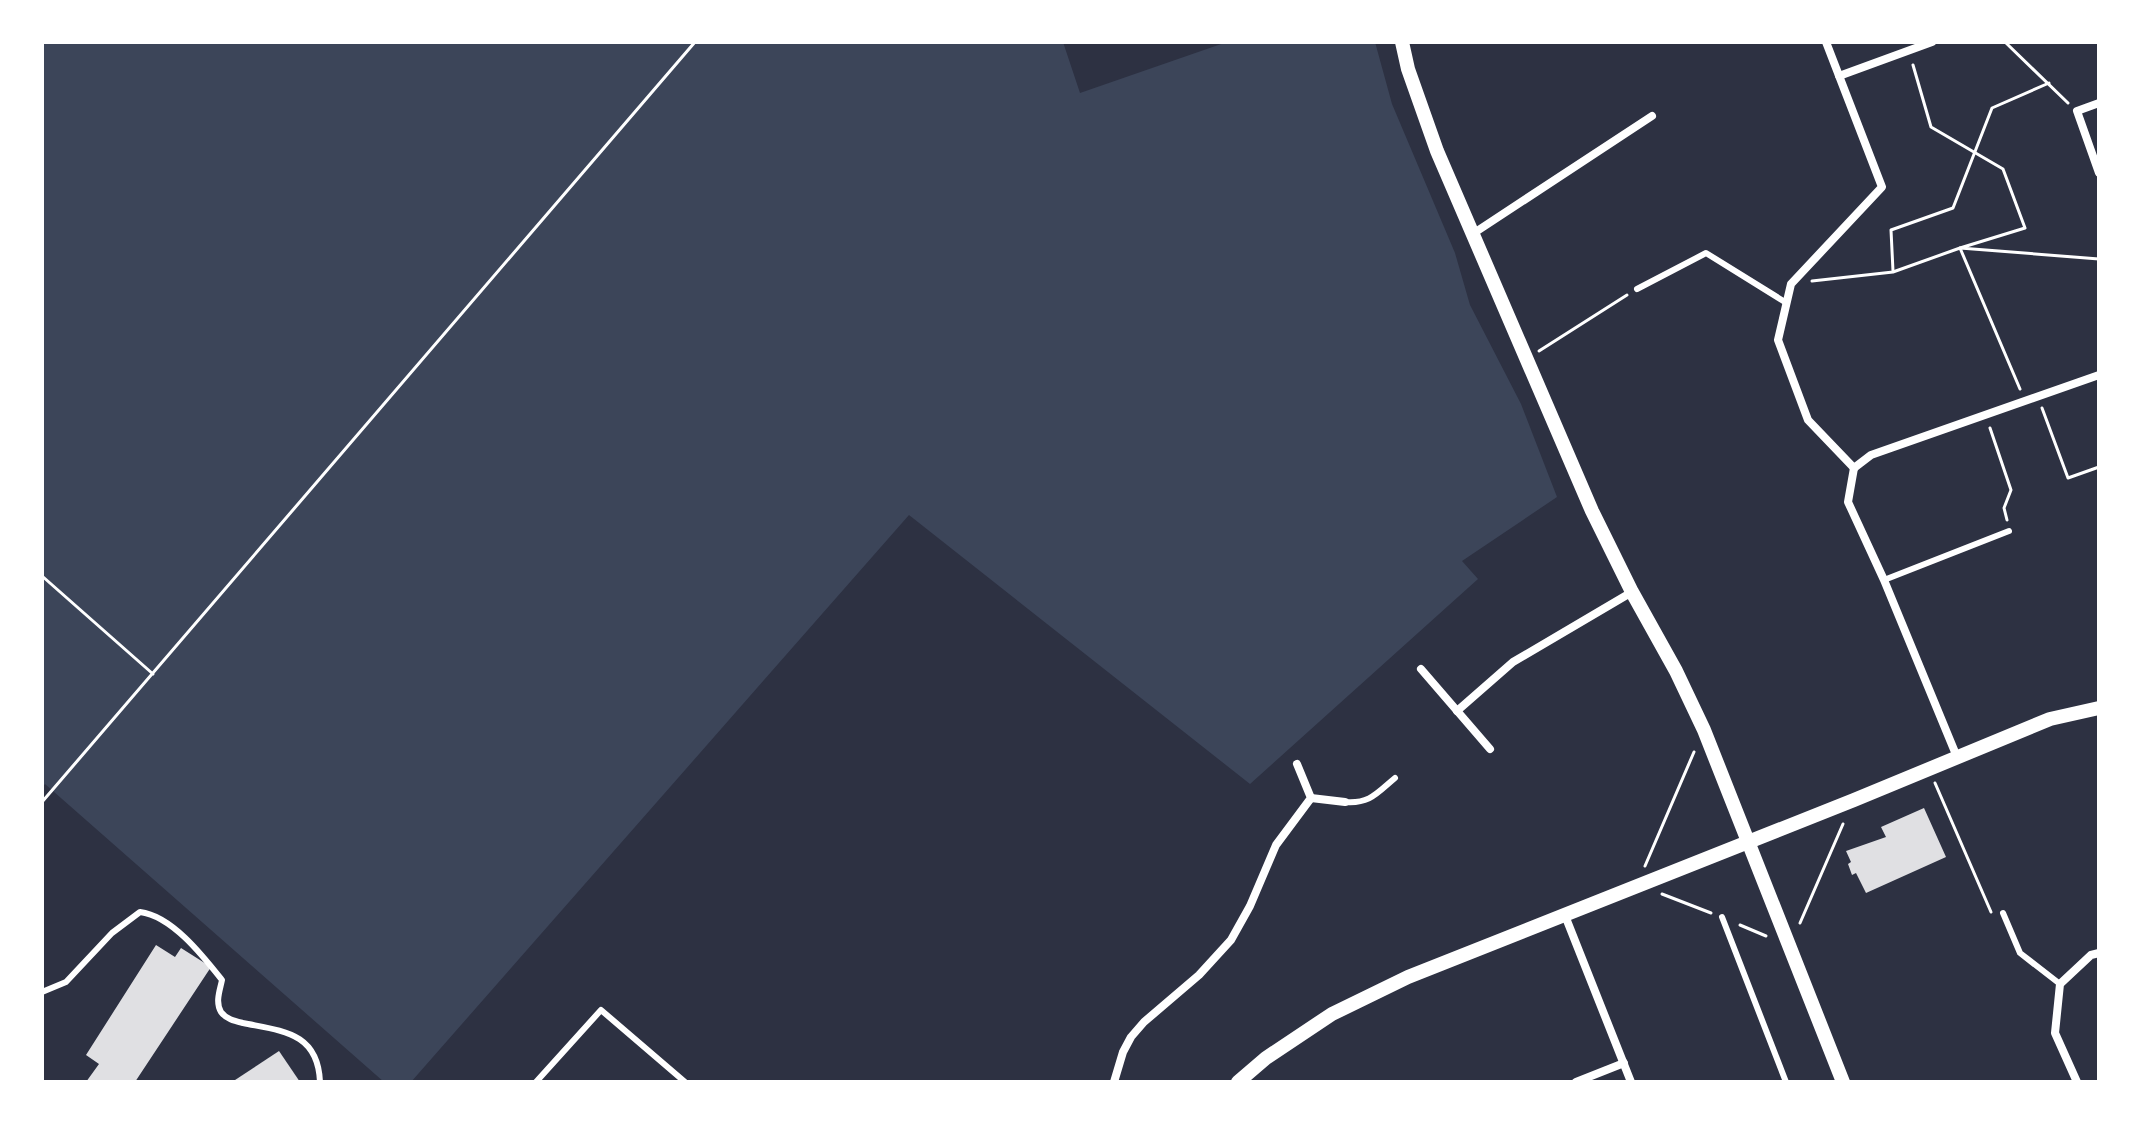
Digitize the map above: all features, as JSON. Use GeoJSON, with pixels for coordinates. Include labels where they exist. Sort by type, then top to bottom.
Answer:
{"type":"FeatureCollection","features":[{"type":"Feature","properties":{"kind":"street"},"geometry":{"type":"LineString","coordinates":[[1402,42],[1408,69],[1437,151],[1592,511],[1704,730],[1843,1082]]}},
{"type":"Feature","properties":{"kind":"street"},"geometry":{"type":"LineString","coordinates":[[1826,42],[1882,187],[1791,284],[1778,340],[1808,420],[1854,468]]}},
{"type":"Feature","properties":{"kind":"street"},"geometry":{"type":"LineString","coordinates":[[1839,76],[1932,42]]}},
{"type":"Feature","properties":{"kind":"street"},"geometry":{"type":"LineString","coordinates":[[2099,103],[2077,111],[2099,173]]}},
{"type":"Feature","properties":{"kind":"street"},"geometry":{"type":"LineString","coordinates":[[1474,233],[1652,116]]}},
{"type":"Feature","properties":{"kind":"street"},"geometry":{"type":"LineString","coordinates":[[1957,757],[1884,580],[1848,502],[1854,468],[1871,455],[2099,375]]}},
{"type":"Feature","properties":{"kind":"street"},"geometry":{"type":"LineString","coordinates":[[1457,711],[1513,662],[1632,592]]}},
{"type":"Feature","properties":{"kind":"street"},"geometry":{"type":"LineString","coordinates":[[1421,669],[1490,749]]}},
{"type":"Feature","properties":{"kind":"street"},"geometry":{"type":"LineString","coordinates":[[1238,1082],[1266,1058],[1332,1014],[1408,977],[2050,719],[2099,708]]}},
{"type":"Feature","properties":{"kind":"street"},"geometry":{"type":"LineString","coordinates":[[1297,764],[1311,798]]}},
{"type":"Feature","properties":{"kind":"street"},"geometry":{"type":"LineString","coordinates":[[1311,798],[1345,802]]}},
{"type":"Feature","properties":{"kind":"street"},"geometry":{"type":"LineString","coordinates":[[1114,1082],[1131,1037],[1199,975],[1231,940],[1250,906],[1276,845],[1311,798]]}},
{"type":"Feature","properties":{"kind":"street"},"geometry":{"type":"LineString","coordinates":[[1564,913],[1631,1082]]}},
{"type":"Feature","properties":{"kind":"street"},"geometry":{"type":"LineString","coordinates":[[2077,1082],[2055,1033],[2060,984],[2091,955],[2099,953]]}},
{"type":"Feature","properties":{"kind":"street"},"geometry":{"type":"LineString","coordinates":[[1576,1082],[1624,1063]]}},
{"type":"Feature","properties":{"kind":"lane"},"geometry":{"type":"LineString","coordinates":[[1637,289],[1706,253],[1785,302]]}},
{"type":"Feature","properties":{"kind":"lane"},"geometry":{"type":"LineString","coordinates":[[1884,580],[2009,531]]}},
{"type":"Feature","properties":{"kind":"lane"},"geometry":{"type":"LineString","coordinates":[[1345,802],[1360,803],[1372,798],[1395,778]]}},
{"type":"Feature","properties":{"kind":"lane"},"geometry":{"type":"LineString","coordinates":[[42,992],[66,982],[112,933],[140,912],[156,914],[201,953],[222,980],[218,1000],[221,1013],[232,1021],[270,1030],[290,1031],[301,1038],[315,1061],[320,1082]]}},
{"type":"Feature","properties":{"kind":"lane"},"geometry":{"type":"LineString","coordinates":[[2003,913],[2020,953],[2060,984]]}},
{"type":"Feature","properties":{"kind":"lane"},"geometry":{"type":"LineString","coordinates":[[1722,917],[1786,1082]]}},
{"type":"Feature","properties":{"kind":"lane"},"geometry":{"type":"LineString","coordinates":[[536,1082],[601,1010],[685,1082]]}},
{"type":"Feature","properties":{"kind":"path"},"geometry":{"type":"LineString","coordinates":[[42,802],[695,42]]}},
{"type":"Feature","properties":{"kind":"path"},"geometry":{"type":"LineString","coordinates":[[2005,42],[2077,111]]}},
{"type":"Feature","properties":{"kind":"path"},"geometry":{"type":"LineString","coordinates":[[1791,284],[1893,272],[2025,228],[2003,169],[1931,127],[1909,51]]}},
{"type":"Feature","properties":{"kind":"path"},"geometry":{"type":"LineString","coordinates":[[1893,272],[1891,230],[1953,208],[1992,108],[2049,83]]}},
{"type":"Feature","properties":{"kind":"path"},"geometry":{"type":"LineString","coordinates":[[1960,248],[2099,259]]}},
{"type":"Feature","properties":{"kind":"path"},"geometry":{"type":"LineString","coordinates":[[1960,248],[2020,389],[2033,384],[2068,478],[2099,467]]}},
{"type":"Feature","properties":{"kind":"path"},"geometry":{"type":"LineString","coordinates":[[1527,358],[1637,289]]}},
{"type":"Feature","properties":{"kind":"path"},"geometry":{"type":"LineString","coordinates":[[1986,415],[2011,490],[2004,508],[2009,531]]}},
{"type":"Feature","properties":{"kind":"path"},"geometry":{"type":"LineString","coordinates":[[42,576],[153,674]]}},
{"type":"Feature","properties":{"kind":"path"},"geometry":{"type":"LineString","coordinates":[[1929,769],[1992,915],[2003,913]]}},
{"type":"Feature","properties":{"kind":"shaded area"},"geometry":{"type":"Polygon","coordinates":[[[42,42],[1063,42],[1080,93],[1227,42],[1375,42],[1392,104],[1455,253],[1470,305],[1521,404],[1557,497],[1462,561],[1478,579],[1250,784],[909,515],[411,1082],[384,1082],[45,784],[42,788],[42,42]]]}},
{"type":"Feature","properties":{"kind":"building"},"geometry":{"type":"Polygon","coordinates":[[[1924,808],[1946,857],[1866,893],[1856,873],[1852,875],[1846,851],[1886,837],[1881,827],[1924,808]]]}},
{"type":"Feature","properties":{"kind":"building"},"geometry":{"type":"Polygon","coordinates":[[[156,945],[175,957],[181,948],[211,967],[135,1082],[86,1082],[99,1064],[86,1055],[156,945]]]}},
{"type":"Feature","properties":{"kind":"building"},"geometry":{"type":"Polygon","coordinates":[[[279,1051],[300,1082],[232,1082],[279,1051]]]}}]}
